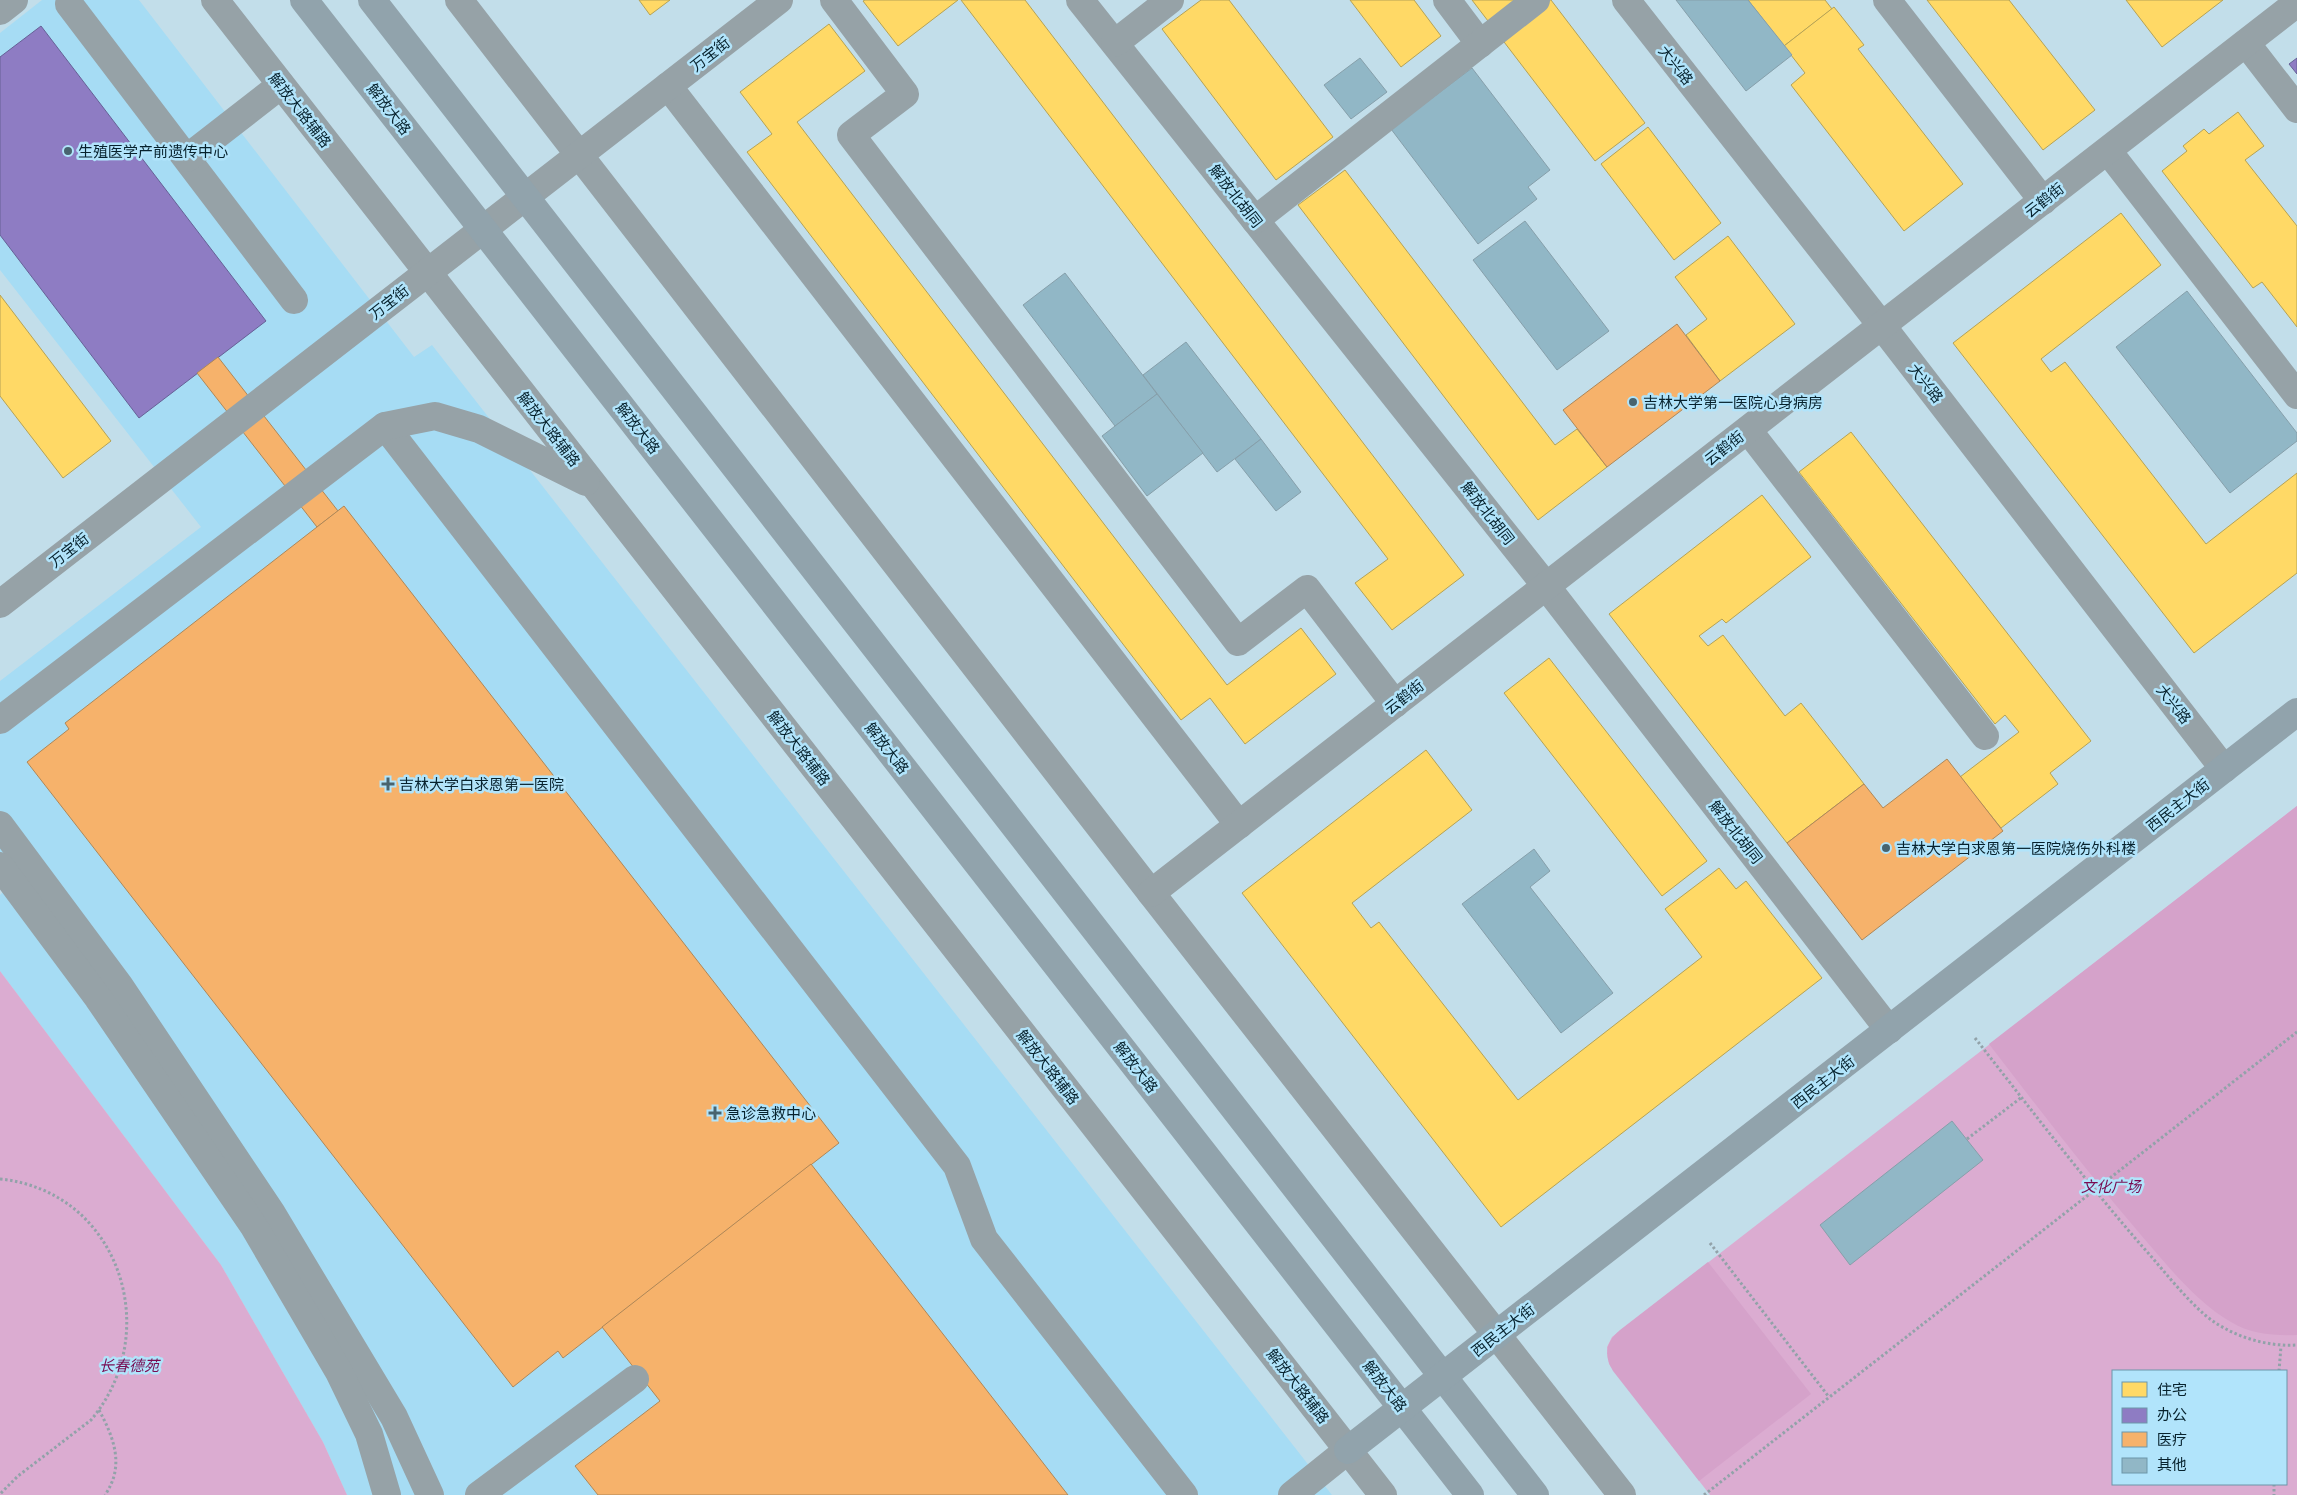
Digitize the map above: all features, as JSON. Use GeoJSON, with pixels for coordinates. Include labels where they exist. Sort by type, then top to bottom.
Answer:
{"type":"FeatureCollection","features":[{"type":"Feature","properties":{"kind":"main road","name":"解放大路"},"geometry":{"type":"LineString","coordinates":[[304,0],[1470,1495]]}},
{"type":"Feature","properties":{"kind":"main road"},"geometry":{"type":"LineString","coordinates":[[372,0],[1534,1495]]}},
{"type":"Feature","properties":{"kind":"main road","name":"西民主大街"},"geometry":{"type":"LineString","coordinates":[[1348,1450],[2297,712]]}},
{"type":"Feature","properties":{"kind":"street"},"geometry":{"type":"LineString","coordinates":[[0,11],[14,0]]}},
{"type":"Feature","properties":{"kind":"street","name":"解放大路辅路"},"geometry":{"type":"LineString","coordinates":[[216,0],[427,273],[1383,1495]]}},
{"type":"Feature","properties":{"kind":"street"},"geometry":{"type":"LineString","coordinates":[[459,0],[1151,893],[1622,1495]]}},
{"type":"Feature","properties":{"kind":"street","name":"万宝街"},"geometry":{"type":"LineString","coordinates":[[0,604],[779,0]]}},
{"type":"Feature","properties":{"kind":"street"},"geometry":{"type":"LineString","coordinates":[[834,0],[905,94],[851,135],[1238,642],[1308,589],[1396,704]]}},
{"type":"Feature","properties":{"kind":"street","name":"解放北胡同"},"geometry":{"type":"LineString","coordinates":[[1080,0],[1546,586],[1889,1030]]}},
{"type":"Feature","properties":{"kind":"street"},"geometry":{"type":"LineString","coordinates":[[1115,43],[1170,0]]}},
{"type":"Feature","properties":{"kind":"street"},"geometry":{"type":"LineString","coordinates":[[1447,0],[1480,44]]}},
{"type":"Feature","properties":{"kind":"street"},"geometry":{"type":"LineString","coordinates":[[1255,220],[1536,0]]}},
{"type":"Feature","properties":{"kind":"street","name":"大兴路"},"geometry":{"type":"LineString","coordinates":[[1626,0],[1882,326],[2224,769]]}},
{"type":"Feature","properties":{"kind":"street"},"geometry":{"type":"LineString","coordinates":[[1887,0],[2043,201]]}},
{"type":"Feature","properties":{"kind":"street","name":"云鹤街"},"geometry":{"type":"LineString","coordinates":[[1151,893],[2297,3]]}},
{"type":"Feature","properties":{"kind":"street"},"geometry":{"type":"LineString","coordinates":[[69,4],[294,300]]}},
{"type":"Feature","properties":{"kind":"street"},"geometry":{"type":"LineString","coordinates":[[2246,43],[2297,108]]}},
{"type":"Feature","properties":{"kind":"street"},"geometry":{"type":"LineString","coordinates":[[187,158],[281,85]]}},
{"type":"Feature","properties":{"kind":"street"},"geometry":{"type":"LineString","coordinates":[[668,86],[1239,825]]}},
{"type":"Feature","properties":{"kind":"street"},"geometry":{"type":"LineString","coordinates":[[2108,151],[2297,395]]}},
{"type":"Feature","properties":{"kind":"street"},"geometry":{"type":"LineString","coordinates":[[0,720],[385,426],[435,416],[479,429],[593,485]]}},
{"type":"Feature","properties":{"kind":"street"},"geometry":{"type":"LineString","coordinates":[[385,426],[957,1166],[984,1239],[1184,1495]]}},
{"type":"Feature","properties":{"kind":"street"},"geometry":{"type":"LineString","coordinates":[[1748,430],[1985,736]]}},
{"type":"Feature","properties":{"kind":"street"},"geometry":{"type":"LineString","coordinates":[[0,825],[119,985],[271,1212],[390,1409],[430,1495]]}},
{"type":"Feature","properties":{"kind":"street"},"geometry":{"type":"LineString","coordinates":[[0,866],[98,998],[253,1225],[339,1372],[369,1434],[387,1495]]}},
{"type":"Feature","properties":{"kind":"street"},"geometry":{"type":"LineString","coordinates":[[479,1495],[635,1379]]}},
{"type":"Feature","properties":{"kind":"street"},"geometry":{"type":"LineString","coordinates":[[1292,1495],[1348,1450]]}},
{"type":"Feature","properties":{"kind":"path"},"geometry":{"type":"LineString","coordinates":[[1704,1495],[2297,1032]]}},
{"type":"Feature","properties":{"kind":"path"},"geometry":{"type":"LineString","coordinates":[[1975,1038],[2094,1191],[2206,1316],[2232,1332],[2251,1340],[2281,1346],[2297,1345]]}},
{"type":"Feature","properties":{"kind":"path"},"geometry":{"type":"LineString","coordinates":[[1967,1140],[2022,1097]]}},
{"type":"Feature","properties":{"kind":"path"},"geometry":{"type":"LineString","coordinates":[[0,1179],[31,1186],[58,1198],[82,1216],[102,1238],[116,1264],[126,1300],[128,1319],[126,1348],[117,1376],[100,1410],[91,1420],[18,1476],[0,1494]]}},
{"type":"Feature","properties":{"kind":"path"},"geometry":{"type":"LineString","coordinates":[[1710,1243],[1829,1398]]}},
{"type":"Feature","properties":{"kind":"path"},"geometry":{"type":"LineString","coordinates":[[2279,1370],[2281,1346]]}},
{"type":"Feature","properties":{"kind":"path"},"geometry":{"type":"LineString","coordinates":[[100,1410],[113,1435],[116,1454],[115,1473],[105,1495]]}},
{"type":"Feature","properties":{"kind":"shaded area","name":"吉林大学白求恩第一医院"},"geometry":{"type":"Polygon","coordinates":[[[42,0],[139,0],[414,357],[432,345],[1332,1495],[347,1495],[323,1442],[221,1265],[0,971],[0,895],[4,891],[0,886],[0,681],[201,527],[0,270],[0,33],[42,0]]]}},
{"type":"Feature","properties":{"kind":"green space","name":"文化广场"},"geometry":{"type":"Polygon","coordinates":[[[2297,806],[2297,1495],[1710,1495],[1609,1364],[1607,1347],[1612,1337],[2297,806]]]}},
{"type":"Feature","properties":{"kind":"green space"},"geometry":{"type":"Polygon","coordinates":[[[2297,806],[2297,1335],[2280,1335],[2254,1332],[2238,1326],[2218,1314],[2194,1294],[2102,1188],[1989,1044],[2297,806]]]}},
{"type":"Feature","properties":{"kind":"green space","name":"长春德苑"},"geometry":{"type":"Polygon","coordinates":[[[0,971],[221,1265],[323,1442],[347,1495],[0,1495],[0,971]]]}},
{"type":"Feature","properties":{"kind":"green space"},"geometry":{"type":"Polygon","coordinates":[[[1708,1262],[1811,1394],[1699,1481],[1613,1371],[1607,1354],[1609,1344],[1620,1330],[1708,1262]]]}},
{"type":"Feature","properties":{"kind":"building: 住宅"},"geometry":{"type":"Polygon","coordinates":[[[639,0],[670,0],[650,15],[639,0]]]}},
{"type":"Feature","properties":{"kind":"building: 住宅"},"geometry":{"type":"Polygon","coordinates":[[[958,0],[898,46],[863,1],[958,0]]]}},
{"type":"Feature","properties":{"kind":"building: 住宅"},"geometry":{"type":"Polygon","coordinates":[[[961,0],[1025,0],[1464,575],[1392,630],[1355,583],[1388,559],[961,0]]]}},
{"type":"Feature","properties":{"kind":"building: 住宅"},"geometry":{"type":"Polygon","coordinates":[[[1201,0],[1229,0],[1333,137],[1276,180],[1162,29],[1201,0]]]}},
{"type":"Feature","properties":{"kind":"building: 住宅"},"geometry":{"type":"Polygon","coordinates":[[[1350,0],[1414,0],[1441,36],[1401,67],[1350,0]]]}},
{"type":"Feature","properties":{"kind":"building: 住宅"},"geometry":{"type":"Polygon","coordinates":[[[1472,0],[1551,0],[1645,123],[1595,161],[1472,0]]]}},
{"type":"Feature","properties":{"kind":"building: 住宅"},"geometry":{"type":"Polygon","coordinates":[[[1748,0],[1825,0],[1832,9],[1784,46],[1748,0]]]}},
{"type":"Feature","properties":{"kind":"building: 住宅"},"geometry":{"type":"Polygon","coordinates":[[[1927,0],[2009,0],[2095,110],[2043,150],[1927,0]]]}},
{"type":"Feature","properties":{"kind":"building: 住宅"},"geometry":{"type":"Polygon","coordinates":[[[2126,0],[2223,0],[2162,47],[2126,0]]]}},
{"type":"Feature","properties":{"kind":"building: 住宅"},"geometry":{"type":"Polygon","coordinates":[[[1834,7],[1864,45],[1858,49],[1963,184],[1904,231],[1791,85],[1805,73],[1784,46],[1834,7]]]}},
{"type":"Feature","properties":{"kind":"building: 住宅"},"geometry":{"type":"Polygon","coordinates":[[[829,24],[865,71],[797,122],[1227,685],[1301,628],[1336,674],[1245,744],[1210,698],[1181,720],[747,152],[772,134],[740,92],[829,24]]]}},
{"type":"Feature","properties":{"kind":"building: 住宅"},"geometry":{"type":"Polygon","coordinates":[[[2238,112],[2264,146],[2245,160],[2297,226],[2297,327],[2262,282],[2253,288],[2162,171],[2187,151],[2183,146],[2204,129],[2209,134],[2238,112]]]}},
{"type":"Feature","properties":{"kind":"building: 住宅"},"geometry":{"type":"Polygon","coordinates":[[[1648,127],[1721,223],[1674,260],[1601,164],[1648,127]]]}},
{"type":"Feature","properties":{"kind":"building: 住宅"},"geometry":{"type":"Polygon","coordinates":[[[1345,170],[1555,445],[1577,429],[1607,467],[1538,520],[1298,205],[1345,170]]]}},
{"type":"Feature","properties":{"kind":"building: 住宅"},"geometry":{"type":"Polygon","coordinates":[[[2121,213],[2161,265],[2041,359],[2051,372],[2065,362],[2206,544],[2297,473],[2297,573],[2194,653],[1953,343],[2121,213]]]}},
{"type":"Feature","properties":{"kind":"building: 住宅"},"geometry":{"type":"Polygon","coordinates":[[[1728,236],[1795,324],[1720,381],[1686,335],[1707,319],[1675,277],[1728,236]]]}},
{"type":"Feature","properties":{"kind":"building: 住宅"},"geometry":{"type":"Polygon","coordinates":[[[0,295],[111,441],[63,478],[0,396],[0,295]]]}},
{"type":"Feature","properties":{"kind":"building: 住宅"},"geometry":{"type":"Polygon","coordinates":[[[1851,432],[2091,741],[2050,773],[2058,784],[2001,828],[1960,777],[2019,732],[2005,715],[1995,724],[1799,472],[1851,432]]]}},
{"type":"Feature","properties":{"kind":"building: 住宅"},"geometry":{"type":"Polygon","coordinates":[[[1762,495],[1811,557],[1726,623],[1722,619],[1699,636],[1708,646],[1723,635],[1785,716],[1801,703],[1864,784],[1787,843],[1609,614],[1762,495]]]}},
{"type":"Feature","properties":{"kind":"building: 住宅"},"geometry":{"type":"Polygon","coordinates":[[[1549,658],[1707,861],[1662,896],[1504,693],[1549,658]]]}},
{"type":"Feature","properties":{"kind":"building: 住宅"},"geometry":{"type":"Polygon","coordinates":[[[1426,750],[1472,810],[1352,903],[1371,928],[1379,922],[1518,1100],[1702,957],[1665,909],[1719,868],[1736,889],[1746,881],[1822,978],[1501,1227],[1242,893],[1426,750]]]}},
{"type":"Feature","properties":{"kind":"building: 办公","name":"生殖医学产前遗传中心"},"geometry":{"type":"Polygon","coordinates":[[[41,26],[266,321],[139,418],[0,235],[0,57],[41,26]]]}},
{"type":"Feature","properties":{"kind":"building: 办公"},"geometry":{"type":"Polygon","coordinates":[[[2297,58],[2297,74],[2289,64],[2297,58]]]}},
{"type":"Feature","properties":{"kind":"building: 医疗","name":"吉林大学第一医院心身病房"},"geometry":{"type":"Polygon","coordinates":[[[1677,324],[1720,381],[1607,467],[1563,410],[1677,324]]]}},
{"type":"Feature","properties":{"kind":"building: 医疗"},"geometry":{"type":"Polygon","coordinates":[[[218,357],[338,511],[317,527],[197,373],[218,357]]]}},
{"type":"Feature","properties":{"kind":"building: 医疗"},"geometry":{"type":"Polygon","coordinates":[[[344,506],[839,1143],[563,1358],[558,1351],[513,1387],[27,762],[69,729],[65,723],[344,506]]]}},
{"type":"Feature","properties":{"kind":"building: 医疗","name":"吉林大学白求恩第一医院烧伤外科楼"},"geometry":{"type":"Polygon","coordinates":[[[1947,759],[2003,831],[1862,940],[1787,843],[1864,784],[1883,808],[1947,759]]]}},
{"type":"Feature","properties":{"kind":"building: 医疗"},"geometry":{"type":"Polygon","coordinates":[[[811,1164],[1068,1495],[598,1495],[575,1466],[660,1401],[602,1327],[811,1164]]]}},
{"type":"Feature","properties":{"kind":"building: 其他"},"geometry":{"type":"Polygon","coordinates":[[[1676,0],[1748,0],[1792,55],[1746,91],[1676,0]]]}},
{"type":"Feature","properties":{"kind":"building: 其他"},"geometry":{"type":"Polygon","coordinates":[[[1360,58],[1387,92],[1351,119],[1324,85],[1360,58]]]}},
{"type":"Feature","properties":{"kind":"building: 其他"},"geometry":{"type":"Polygon","coordinates":[[[1472,68],[1550,170],[1528,187],[1537,199],[1478,244],[1391,129],[1472,68]]]}},
{"type":"Feature","properties":{"kind":"building: 其他"},"geometry":{"type":"Polygon","coordinates":[[[1525,221],[1609,331],[1557,370],[1473,260],[1525,221]]]}},
{"type":"Feature","properties":{"kind":"building: 其他"},"geometry":{"type":"Polygon","coordinates":[[[1065,273],[1157,394],[1115,426],[1023,305],[1065,273]]]}},
{"type":"Feature","properties":{"kind":"building: 其他"},"geometry":{"type":"Polygon","coordinates":[[[2187,291],[2297,433],[2297,441],[2230,493],[2116,347],[2187,291]]]}},
{"type":"Feature","properties":{"kind":"building: 其他"},"geometry":{"type":"Polygon","coordinates":[[[1186,342],[1261,439],[1217,472],[1143,375],[1186,342]]]}},
{"type":"Feature","properties":{"kind":"building: 其他"},"geometry":{"type":"Polygon","coordinates":[[[1157,394],[1203,453],[1147,496],[1102,436],[1157,394]]]}},
{"type":"Feature","properties":{"kind":"building: 其他"},"geometry":{"type":"Polygon","coordinates":[[[1261,439],[1301,492],[1276,511],[1235,459],[1261,439]]]}},
{"type":"Feature","properties":{"kind":"building: 其他"},"geometry":{"type":"Polygon","coordinates":[[[1534,849],[1550,871],[1530,887],[1613,993],[1561,1033],[1462,904],[1534,849]]]}},
{"type":"Feature","properties":{"kind":"building: 其他"},"geometry":{"type":"Polygon","coordinates":[[[1952,1121],[1983,1160],[1850,1265],[1820,1225],[1952,1121]]]}},
{"type":"Feature","properties":{"kind":"place","name":"生殖医学产前遗传中心"},"geometry":{"type":"Point","coordinates":[68,151]}},
{"type":"Feature","properties":{"kind":"place","name":"吉林大学第一医院心身病房"},"geometry":{"type":"Point","coordinates":[1633,402]}},
{"type":"Feature","properties":{"kind":"place","name":"吉林大学白求恩第一医院"},"geometry":{"type":"Point","coordinates":[388,784]}},
{"type":"Feature","properties":{"kind":"place","name":"吉林大学白求恩第一医院烧伤外科楼"},"geometry":{"type":"Point","coordinates":[1886,848]}},
{"type":"Feature","properties":{"kind":"place","name":"急诊急救中心"},"geometry":{"type":"Point","coordinates":[715,1113]}}]}
